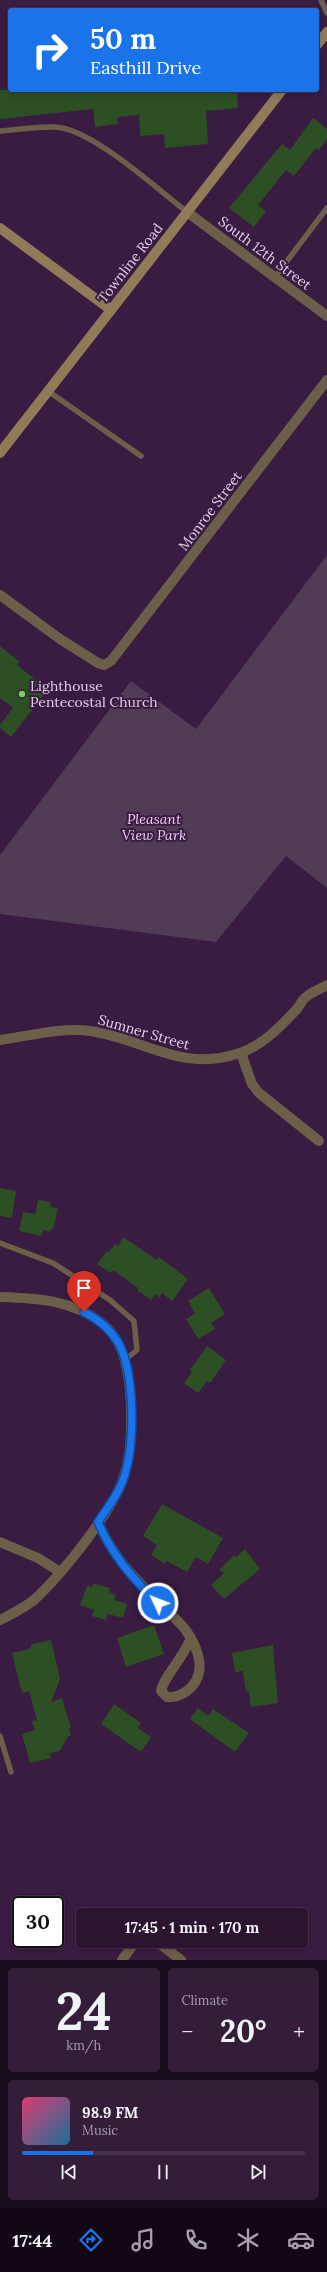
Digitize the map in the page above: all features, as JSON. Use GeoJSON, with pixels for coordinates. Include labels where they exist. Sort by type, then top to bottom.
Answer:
{"type":"FeatureCollection","features":[{"type":"Feature","properties":{"kind":"street"},"geometry":{"type":"LineString","coordinates":[[319,42],[327,32]]}},
{"type":"Feature","properties":{"kind":"street","name":"Townline Road"},"geometry":{"type":"LineString","coordinates":[[0,453],[280,92]]}},
{"type":"Feature","properties":{"kind":"street","name":"South 12th Street"},"geometry":{"type":"LineString","coordinates":[[187,212],[327,316]]}},
{"type":"Feature","properties":{"kind":"street"},"geometry":{"type":"LineString","coordinates":[[0,228],[111,310]]}},
{"type":"Feature","properties":{"kind":"street","name":"Monroe Street"},"geometry":{"type":"LineString","coordinates":[[0,595],[60,639],[98,663],[104,665],[114,658],[327,380]]}},
{"type":"Feature","properties":{"kind":"street","name":"Sumner Street"},"geometry":{"type":"LineString","coordinates":[[0,1040],[69,1030],[88,1030],[107,1034],[180,1058],[198,1060],[217,1059],[241,1053],[265,1040],[297,1009],[306,997],[327,985]]}},
{"type":"Feature","properties":{"kind":"street"},"geometry":{"type":"LineString","coordinates":[[241,1053],[252,1084],[259,1094],[319,1141]]}},
{"type":"Feature","properties":{"kind":"street"},"geometry":{"type":"LineString","coordinates":[[0,1297],[51,1301],[84,1312],[110,1331],[118,1341],[125,1360],[130,1395],[129,1454],[121,1486],[98,1522],[60,1572],[33,1600],[16,1612],[0,1620]]}},
{"type":"Feature","properties":{"kind":"street"},"geometry":{"type":"LineString","coordinates":[[98,1522],[108,1545],[126,1570],[179,1622],[191,1638],[200,1664],[199,1676],[186,1691],[174,1697],[167,1697],[161,1691],[164,1681],[184,1654],[191,1638]]}},
{"type":"Feature","properties":{"kind":"street"},"geometry":{"type":"LineString","coordinates":[[0,1542],[38,1558],[60,1572]]}},
{"type":"Feature","properties":{"kind":"street"},"geometry":{"type":"LineString","coordinates":[[122,1960],[131,1948]]}},
{"type":"Feature","properties":{"kind":"street"},"geometry":{"type":"LineString","coordinates":[[165,1948],[181,1960]]}},
{"type":"Feature","properties":{"kind":"lane"},"geometry":{"type":"LineString","coordinates":[[321,0],[327,13]]}},
{"type":"Feature","properties":{"kind":"lane"},"geometry":{"type":"LineString","coordinates":[[0,131],[55,127],[81,133],[105,148],[187,212]]}},
{"type":"Feature","properties":{"kind":"lane"},"geometry":{"type":"LineString","coordinates":[[275,277],[327,208]]}},
{"type":"Feature","properties":{"kind":"lane"},"geometry":{"type":"LineString","coordinates":[[48,391],[141,456]]}},
{"type":"Feature","properties":{"kind":"lane"},"geometry":{"type":"LineString","coordinates":[[0,1243],[53,1263],[110,1300],[134,1321],[137,1350],[125,1360]]}},
{"type":"Feature","properties":{"kind":"lane"},"geometry":{"type":"LineString","coordinates":[[0,1736],[11,1772]]}},
{"type":"Feature","properties":{"kind":"green space","name":"Pleasant View Park"},"geometry":{"type":"Polygon","coordinates":[[[327,555],[327,888],[286,856],[216,942],[0,914],[0,855],[131,681],[196,729],[327,555]]]}},
{"type":"Feature","properties":{"kind":"building"},"geometry":{"type":"Polygon","coordinates":[[[0,90],[8,90],[8,92],[237,92],[238,108],[206,111],[208,144],[165,148],[164,134],[140,136],[139,115],[117,117],[118,124],[95,127],[93,109],[0,119],[0,90]]]}},
{"type":"Feature","properties":{"kind":"building"},"geometry":{"type":"Polygon","coordinates":[[[313,118],[327,129],[327,139],[319,150],[316,148],[294,176],[286,170],[258,205],[266,211],[254,227],[229,208],[282,144],[290,150],[313,118]]]}},
{"type":"Feature","properties":{"kind":"building","name":"Lighthouse Pentecostal Church"},"geometry":{"type":"Polygon","coordinates":[[[0,646],[20,662],[17,665],[48,689],[11,737],[0,728],[0,725],[13,708],[0,698],[0,646]]]}},
{"type":"Feature","properties":{"kind":"building"},"geometry":{"type":"Polygon","coordinates":[[[0,1188],[16,1191],[12,1218],[0,1216],[0,1188]]]}},
{"type":"Feature","properties":{"kind":"building"},"geometry":{"type":"Polygon","coordinates":[[[38,1200],[51,1202],[50,1207],[58,1208],[53,1229],[51,1229],[50,1232],[43,1230],[42,1236],[19,1231],[23,1212],[35,1214],[38,1200]]]}},
{"type":"Feature","properties":{"kind":"building"},"geometry":{"type":"Polygon","coordinates":[[[123,1237],[157,1260],[159,1257],[188,1279],[172,1301],[162,1293],[159,1297],[155,1294],[151,1300],[137,1290],[138,1288],[113,1270],[111,1273],[97,1264],[107,1251],[109,1252],[115,1244],[118,1246],[123,1237]]]}},
{"type":"Feature","properties":{"kind":"building"},"geometry":{"type":"Polygon","coordinates":[[[209,1288],[225,1314],[211,1323],[215,1329],[198,1339],[186,1319],[195,1314],[188,1301],[209,1288]]]}},
{"type":"Feature","properties":{"kind":"building"},"geometry":{"type":"Polygon","coordinates":[[[207,1346],[226,1360],[210,1383],[207,1381],[198,1393],[184,1383],[192,1372],[190,1370],[207,1346]]]}},
{"type":"Feature","properties":{"kind":"building"},"geometry":{"type":"Polygon","coordinates":[[[162,1504],[223,1538],[208,1564],[196,1557],[187,1572],[167,1561],[165,1564],[151,1555],[157,1545],[143,1536],[162,1504]]]}},
{"type":"Feature","properties":{"kind":"building"},"geometry":{"type":"Polygon","coordinates":[[[245,1549],[260,1569],[224,1599],[211,1585],[224,1573],[219,1570],[234,1555],[236,1557],[245,1549]]]}},
{"type":"Feature","properties":{"kind":"building"},"geometry":{"type":"Polygon","coordinates":[[[93,1583],[110,1588],[109,1592],[116,1595],[114,1600],[127,1604],[123,1618],[108,1614],[106,1620],[92,1616],[94,1610],[80,1605],[87,1586],[92,1587],[93,1583]]]}},
{"type":"Feature","properties":{"kind":"building"},"geometry":{"type":"Polygon","coordinates":[[[154,1625],[164,1654],[126,1667],[117,1638],[154,1625]]]}},
{"type":"Feature","properties":{"kind":"building"},"geometry":{"type":"Polygon","coordinates":[[[51,1640],[60,1679],[51,1702],[62,1698],[71,1728],[69,1728],[71,1736],[68,1736],[60,1751],[50,1753],[51,1758],[30,1763],[22,1734],[35,1730],[32,1721],[37,1720],[29,1691],[22,1693],[12,1653],[29,1649],[32,1644],[51,1640]]]}},
{"type":"Feature","properties":{"kind":"building"},"geometry":{"type":"Polygon","coordinates":[[[273,1645],[278,1703],[251,1707],[249,1691],[246,1692],[243,1671],[235,1672],[232,1653],[273,1645]]]}},
{"type":"Feature","properties":{"kind":"building"},"geometry":{"type":"Polygon","coordinates":[[[114,1704],[141,1723],[138,1728],[151,1737],[141,1752],[101,1724],[114,1704]]]}},
{"type":"Feature","properties":{"kind":"building"},"geometry":{"type":"Polygon","coordinates":[[[198,1708],[208,1716],[213,1709],[249,1733],[235,1752],[190,1719],[198,1708]]]}},
{"type":"Feature","properties":{"kind":"place","name":"Lighthouse Pentecostal Church"},"geometry":{"type":"Point","coordinates":[22,694]}},
{"type":"Feature","properties":{"kind":"route"},"geometry":{"type":"LineString","coordinates":[[84,1312],[93,1316],[103,1324],[118,1341],[124,1354],[130,1395],[131,1418],[129,1454],[125,1474],[121,1486],[98,1522],[108,1545],[118,1559],[132,1577],[158,1603]]}}]}
